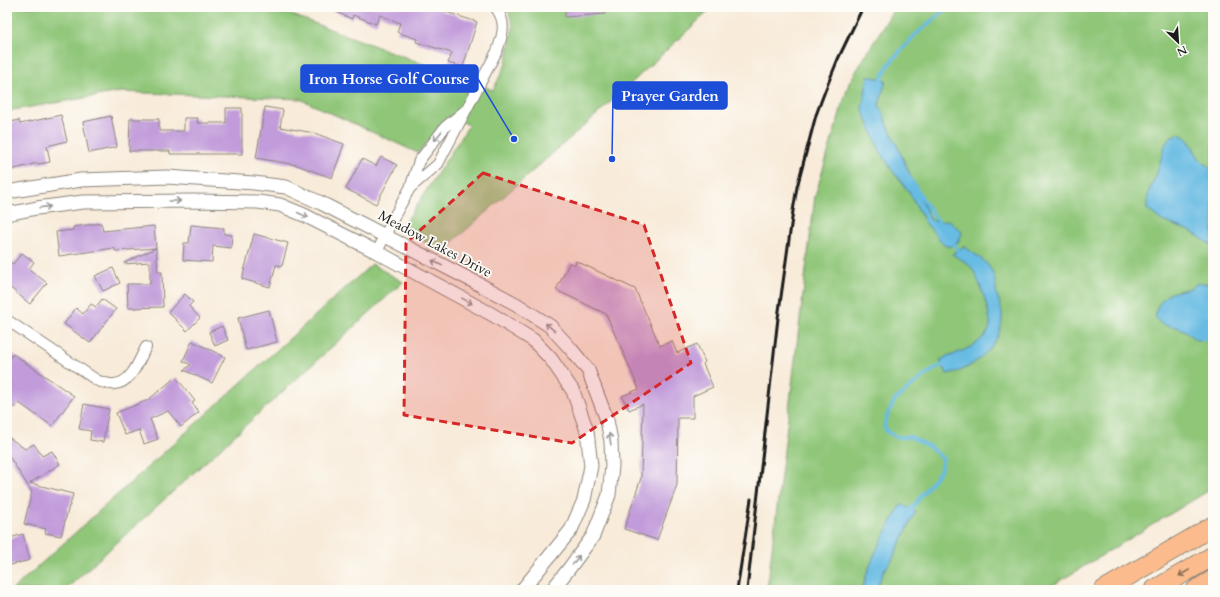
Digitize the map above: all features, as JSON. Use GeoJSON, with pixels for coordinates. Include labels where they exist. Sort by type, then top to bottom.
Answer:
{"type":"FeatureCollection","features":[{"type":"Feature","properties":{"kind":"highway"},"geometry":{"type":"LineString","coordinates":[[1120,580],[1135,560],[1213,511]]}},
{"type":"Feature","properties":{"kind":"highway"},"geometry":{"type":"LineString","coordinates":[[1104,590],[1213,526]]}},
{"type":"Feature","properties":{"kind":"highway"},"geometry":{"type":"LineString","coordinates":[[1154,590],[1213,556]]}},
{"type":"Feature","properties":{"kind":"highway"},"geometry":{"type":"LineString","coordinates":[[1196,590],[1213,580]]}},
{"type":"Feature","properties":{"kind":"street"},"geometry":{"type":"LineString","coordinates":[[410,188],[438,164],[497,50],[503,33],[503,22],[495,7]]}},
{"type":"Feature","properties":{"kind":"street"},"geometry":{"type":"LineString","coordinates":[[377,252],[410,188],[419,161],[445,127],[466,109]]}},
{"type":"Feature","properties":{"kind":"street","name":"Meadow Lakes Drive"},"geometry":{"type":"LineString","coordinates":[[7,192],[81,180],[167,178],[254,183],[286,187],[321,203],[510,301],[550,326],[588,370],[607,420],[611,441],[612,466],[609,495],[593,536],[552,590]]}},
{"type":"Feature","properties":{"kind":"street"},"geometry":{"type":"LineString","coordinates":[[7,214],[37,208],[83,202],[258,202],[280,205],[304,215],[377,252],[493,315],[533,340],[551,359],[573,391],[587,431],[591,466],[584,500],[571,530],[522,590]]}},
{"type":"Feature","properties":{"kind":"street"},"geometry":{"type":"LineString","coordinates":[[7,320],[98,381],[112,385],[121,383],[131,375],[146,347]]}},
{"type":"Feature","properties":{"kind":"highlighted area"},"geometry":{"type":"Polygon","coordinates":[[[483,173],[644,225],[691,363],[572,443],[404,415],[406,243],[483,173]]]}},
{"type":"Feature","properties":{"kind":"green space"},"geometry":{"type":"Polygon","coordinates":[[[7,7],[271,7],[493,90],[506,64],[513,26],[507,7],[713,7],[612,101],[441,252],[402,228],[469,125],[449,116],[418,153],[300,99],[120,92],[7,111],[7,7]]]}},
{"type":"Feature","properties":{"kind":"green space"},"geometry":{"type":"Polygon","coordinates":[[[895,7],[1213,7],[1213,488],[1045,590],[767,590],[815,196],[849,83],[895,7]]]}},
{"type":"Feature","properties":{"kind":"green space"},"geometry":{"type":"Polygon","coordinates":[[[372,264],[403,282],[65,590],[12,590],[372,264]]]}},
{"type":"Feature","properties":{"kind":"water"},"geometry":{"type":"Polygon","coordinates":[[[868,76],[886,80],[879,105],[930,219],[939,222],[948,220],[961,231],[962,234],[959,241],[950,247],[944,245],[925,222],[909,192],[891,169],[880,151],[862,108],[868,76]]]}},
{"type":"Feature","properties":{"kind":"water"},"geometry":{"type":"Polygon","coordinates":[[[1179,134],[1186,138],[1201,160],[1213,170],[1213,246],[1190,231],[1162,221],[1147,209],[1149,191],[1156,176],[1165,145],[1170,137],[1179,134]]]}},
{"type":"Feature","properties":{"kind":"water"},"geometry":{"type":"Polygon","coordinates":[[[964,246],[985,262],[992,271],[1002,316],[1001,327],[994,343],[983,356],[962,370],[947,374],[940,360],[965,350],[977,343],[987,333],[990,326],[986,303],[973,270],[970,266],[952,254],[964,246]]]}},
{"type":"Feature","properties":{"kind":"water"},"geometry":{"type":"Polygon","coordinates":[[[1198,283],[1213,284],[1213,341],[1194,339],[1180,328],[1164,325],[1157,319],[1156,311],[1166,296],[1191,288],[1198,283]]]}},
{"type":"Feature","properties":{"kind":"water"},"geometry":{"type":"Polygon","coordinates":[[[901,504],[916,511],[891,562],[884,570],[876,590],[862,590],[865,578],[876,551],[901,504]]]}},
{"type":"Feature","properties":{"kind":"building"},"geometry":{"type":"Polygon","coordinates":[[[325,7],[438,7],[437,9],[477,22],[463,67],[448,63],[452,53],[416,42],[417,39],[397,32],[400,23],[380,15],[376,24],[353,15],[352,19],[325,7]]]}},
{"type":"Feature","properties":{"kind":"building"},"geometry":{"type":"Polygon","coordinates":[[[565,7],[605,7],[605,14],[565,17],[565,7]]]}},
{"type":"Feature","properties":{"kind":"building"},"geometry":{"type":"Polygon","coordinates":[[[265,107],[283,110],[280,127],[314,133],[344,144],[332,178],[297,165],[256,158],[265,107]]]}},
{"type":"Feature","properties":{"kind":"building"},"geometry":{"type":"Polygon","coordinates":[[[226,108],[242,108],[242,154],[170,154],[170,151],[129,151],[130,119],[159,119],[159,131],[184,131],[184,118],[198,118],[197,123],[226,123],[226,108]]]}},
{"type":"Feature","properties":{"kind":"building"},"geometry":{"type":"Polygon","coordinates":[[[61,115],[67,141],[47,146],[50,162],[38,163],[7,171],[7,151],[9,151],[7,142],[7,123],[19,120],[20,124],[61,115]]]}},
{"type":"Feature","properties":{"kind":"building"},"geometry":{"type":"Polygon","coordinates":[[[111,116],[117,147],[89,153],[83,122],[111,116]]]}},
{"type":"Feature","properties":{"kind":"building"},"geometry":{"type":"Polygon","coordinates":[[[381,157],[397,165],[376,204],[346,189],[362,159],[376,166],[381,157]]]}},
{"type":"Feature","properties":{"kind":"building"},"geometry":{"type":"Polygon","coordinates":[[[101,223],[103,231],[154,226],[156,248],[115,251],[115,248],[59,256],[56,232],[73,230],[73,227],[101,223]]]}},
{"type":"Feature","properties":{"kind":"building"},"geometry":{"type":"Polygon","coordinates":[[[191,225],[224,228],[224,234],[232,235],[231,248],[213,246],[212,262],[183,260],[184,243],[189,243],[191,225]]]}},
{"type":"Feature","properties":{"kind":"building"},"geometry":{"type":"Polygon","coordinates":[[[254,234],[288,243],[282,266],[276,265],[270,287],[242,279],[254,234]]]}},
{"type":"Feature","properties":{"kind":"building"},"geometry":{"type":"Polygon","coordinates":[[[156,248],[158,272],[162,272],[163,307],[128,308],[127,284],[150,284],[150,262],[124,263],[156,248]]]}},
{"type":"Feature","properties":{"kind":"building"},"geometry":{"type":"Polygon","coordinates":[[[22,253],[34,262],[29,269],[47,283],[30,304],[7,285],[7,259],[13,264],[22,253]]]}},
{"type":"Feature","properties":{"kind":"building"},"geometry":{"type":"Polygon","coordinates":[[[576,261],[635,289],[660,346],[672,341],[677,353],[697,344],[705,362],[703,364],[713,387],[693,396],[693,418],[678,418],[677,485],[657,540],[624,529],[641,478],[643,404],[629,410],[622,396],[639,389],[606,314],[556,290],[570,262],[575,265],[576,261]]]}},
{"type":"Feature","properties":{"kind":"building"},"geometry":{"type":"Polygon","coordinates":[[[113,268],[120,283],[103,291],[95,276],[113,268]]]}},
{"type":"Feature","properties":{"kind":"building"},"geometry":{"type":"Polygon","coordinates":[[[185,294],[193,302],[189,306],[200,318],[187,331],[168,312],[185,294]]]}},
{"type":"Feature","properties":{"kind":"building"},"geometry":{"type":"Polygon","coordinates":[[[102,299],[116,309],[90,343],[64,324],[76,308],[83,314],[91,304],[96,307],[102,299]]]}},
{"type":"Feature","properties":{"kind":"building"},"geometry":{"type":"Polygon","coordinates":[[[269,310],[277,342],[246,350],[238,318],[269,310]]]}},
{"type":"Feature","properties":{"kind":"building"},"geometry":{"type":"Polygon","coordinates":[[[222,326],[228,340],[215,346],[209,332],[222,326]]]}},
{"type":"Feature","properties":{"kind":"building"},"geometry":{"type":"Polygon","coordinates":[[[192,341],[225,357],[212,383],[184,370],[191,365],[183,361],[192,341]]]}},
{"type":"Feature","properties":{"kind":"building"},"geometry":{"type":"Polygon","coordinates":[[[13,354],[74,396],[52,426],[19,403],[15,408],[7,402],[7,391],[12,384],[7,381],[7,362],[13,354]]]}},
{"type":"Feature","properties":{"kind":"building"},"geometry":{"type":"Polygon","coordinates":[[[176,377],[195,401],[192,403],[199,412],[181,427],[168,411],[150,419],[158,439],[144,444],[139,430],[125,435],[116,413],[148,400],[176,377]]]}},
{"type":"Feature","properties":{"kind":"building"},"geometry":{"type":"Polygon","coordinates":[[[84,404],[109,409],[103,442],[90,440],[91,431],[79,429],[84,404]]]}},
{"type":"Feature","properties":{"kind":"building"},"geometry":{"type":"Polygon","coordinates":[[[7,436],[25,449],[34,444],[42,456],[52,451],[60,464],[30,483],[73,494],[61,536],[45,533],[46,529],[24,524],[32,492],[7,453],[7,436]]]}},
{"type":"Feature","properties":{"kind":"building"},"geometry":{"type":"Polygon","coordinates":[[[23,534],[30,560],[7,566],[7,539],[23,534]]]}},
{"type":"Feature","properties":{"kind":"waterway"},"geometry":{"type":"LineString","coordinates":[[880,82],[889,64],[914,36],[946,7]]}},
{"type":"Feature","properties":{"kind":"waterway"},"geometry":{"type":"LineString","coordinates":[[910,178],[927,206],[941,225]]}},
{"type":"Feature","properties":{"kind":"waterway"},"geometry":{"type":"LineString","coordinates":[[952,241],[960,253]]}},
{"type":"Feature","properties":{"kind":"waterway"},"geometry":{"type":"LineString","coordinates":[[909,512],[940,471],[943,459],[930,447],[911,437],[897,437],[887,432],[884,426],[895,400],[924,376],[938,367],[947,364]]}},
{"type":"Feature","properties":{"kind":"railway"},"geometry":{"type":"LineString","coordinates":[[747,590],[778,318],[797,187],[816,115],[838,59],[863,7]]}},
{"type":"Feature","properties":{"kind":"railway"},"geometry":{"type":"LineString","coordinates":[[737,590],[751,499]]}},
{"type":"Feature","properties":{"kind":"place","name":"Iron Horse Golf Course"},"geometry":{"type":"Point","coordinates":[514,139]}},
{"type":"Feature","properties":{"kind":"place","name":"Prayer Garden"},"geometry":{"type":"Point","coordinates":[612,159]}}]}
